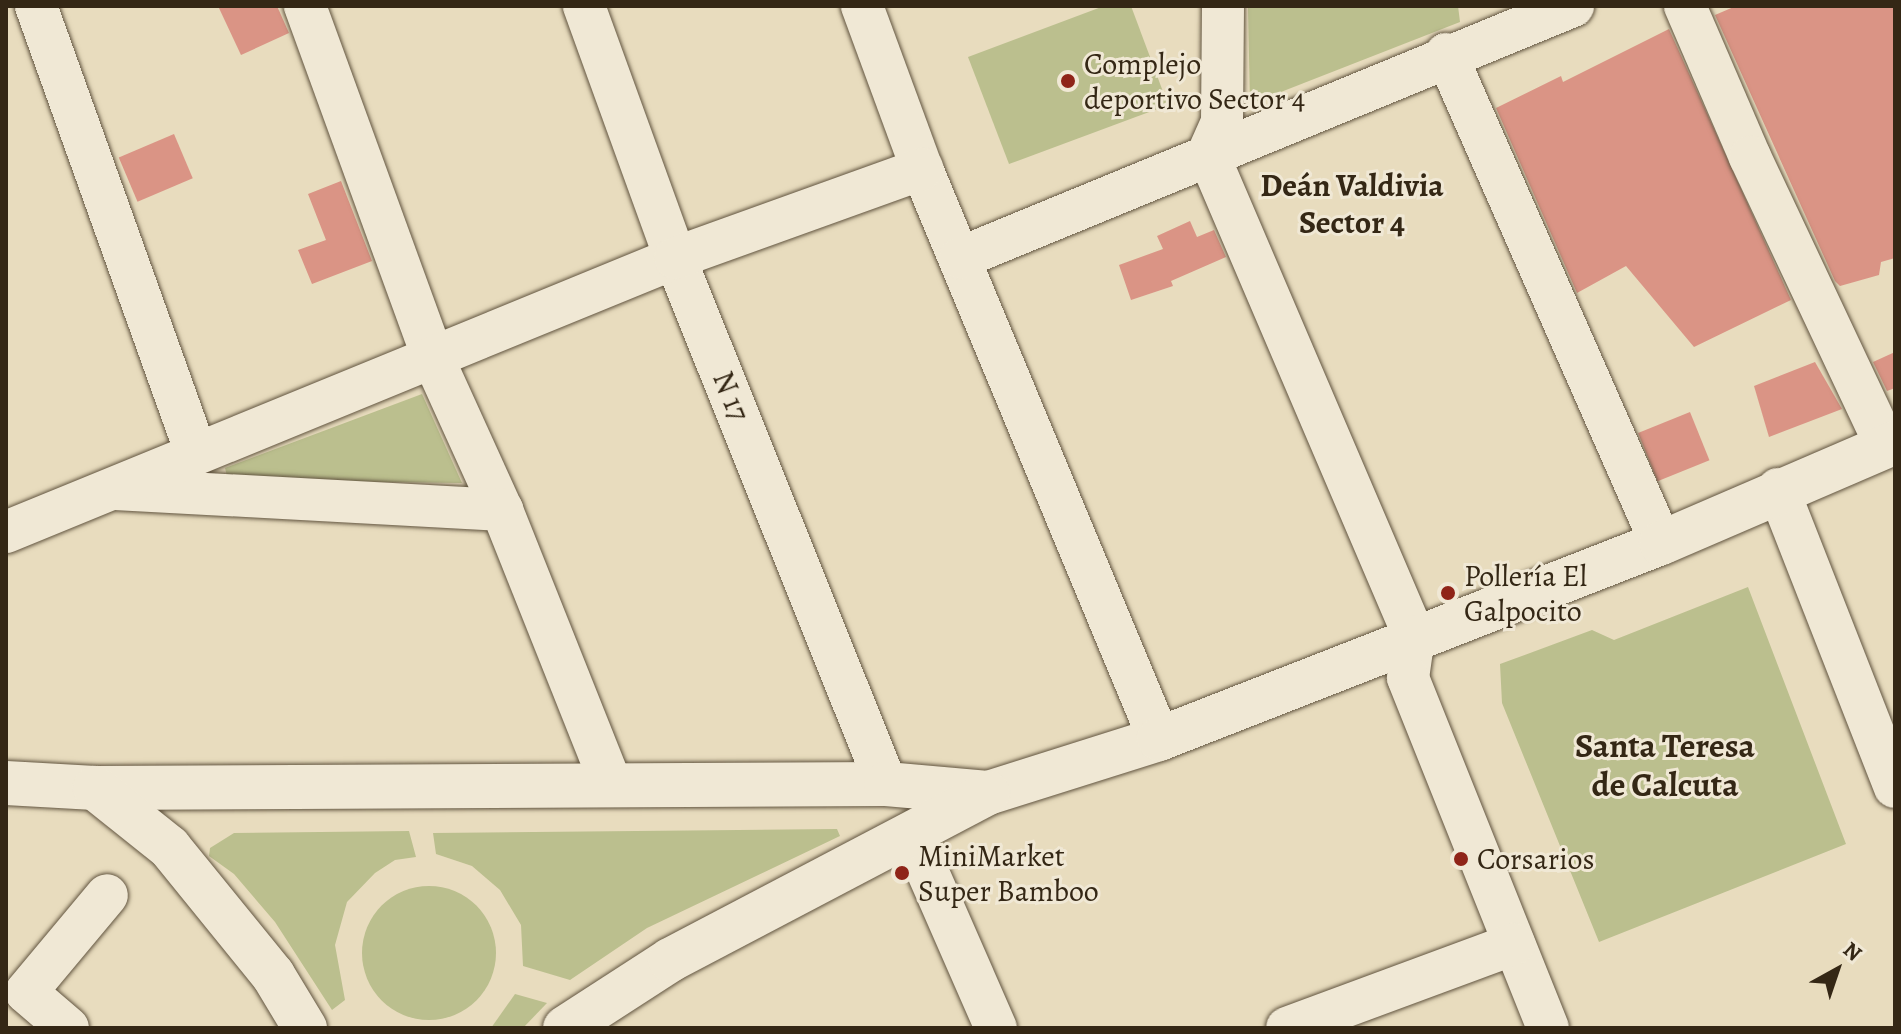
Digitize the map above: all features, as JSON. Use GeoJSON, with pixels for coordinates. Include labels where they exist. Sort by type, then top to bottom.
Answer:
{"type":"FeatureCollection","features":[{"type":"Feature","properties":{"kind":"street"},"geometry":{"type":"LineString","coordinates":[[36,6],[195,451]]}},
{"type":"Feature","properties":{"kind":"street"},"geometry":{"type":"LineString","coordinates":[[305,6],[433,358],[502,510],[610,782]]}},
{"type":"Feature","properties":{"kind":"street","name":"N 17"},"geometry":{"type":"LineString","coordinates":[[584,6],[675,258],[886,784]]}},
{"type":"Feature","properties":{"kind":"street"},"geometry":{"type":"LineString","coordinates":[[862,6],[922,169],[1159,739]]}},
{"type":"Feature","properties":{"kind":"street"},"geometry":{"type":"LineString","coordinates":[[1223,6],[1222,122],[1208,154],[1414,636],[1408,678],[1548,1028]]}},
{"type":"Feature","properties":{"kind":"street"},"geometry":{"type":"LineString","coordinates":[[960,258],[1208,154],[1471,35],[1573,6]]}},
{"type":"Feature","properties":{"kind":"street"},"geometry":{"type":"LineString","coordinates":[[565,1028],[670,960],[912,836],[988,793],[1159,739],[1414,636],[1661,543],[1778,489],[1891,444],[1750,157],[1685,6]]}},
{"type":"Feature","properties":{"kind":"street"},"geometry":{"type":"LineString","coordinates":[[1471,35],[1661,543]]}},
{"type":"Feature","properties":{"kind":"street"},"geometry":{"type":"LineString","coordinates":[[6,532],[195,451],[433,358],[675,258],[922,169]]}},
{"type":"Feature","properties":{"kind":"street"},"geometry":{"type":"LineString","coordinates":[[106,488],[502,510]]}},
{"type":"Feature","properties":{"kind":"street"},"geometry":{"type":"LineString","coordinates":[[1778,489],[1895,787]]}},
{"type":"Feature","properties":{"kind":"street"},"geometry":{"type":"LineString","coordinates":[[10,774],[95,788],[610,782],[886,784],[988,793]]}},
{"type":"Feature","properties":{"kind":"street"},"geometry":{"type":"LineString","coordinates":[[95,788],[169,847],[273,975],[305,1028]]}},
{"type":"Feature","properties":{"kind":"street"},"geometry":{"type":"LineString","coordinates":[[912,836],[996,1028]]}},
{"type":"Feature","properties":{"kind":"street"},"geometry":{"type":"LineString","coordinates":[[68,1028],[26,992],[107,895]]}},
{"type":"Feature","properties":{"kind":"street"},"geometry":{"type":"LineString","coordinates":[[1287,1028],[1514,944]]}},
{"type":"Feature","properties":{"kind":"green space","name":"Complejo deportivo Sector 4"},"geometry":{"type":"Polygon","coordinates":[[[1104,6],[1131,6],[1168,105],[1009,164],[968,57],[1104,6]]]}},
{"type":"Feature","properties":{"kind":"green space"},"geometry":{"type":"Polygon","coordinates":[[[1248,6],[1458,6],[1460,22],[1250,104],[1248,6]]]}},
{"type":"Feature","properties":{"kind":"green space"},"geometry":{"type":"Polygon","coordinates":[[[422,394],[462,483],[228,480],[225,468],[422,394]]]}},
{"type":"Feature","properties":{"kind":"green space"},"geometry":{"type":"Polygon","coordinates":[[[1748,587],[1846,844],[1599,942],[1502,703],[1500,664],[1592,630],[1614,640],[1748,587]]]}},
{"type":"Feature","properties":{"kind":"green space"},"geometry":{"type":"Polygon","coordinates":[[[837,829],[840,836],[647,928],[570,980],[523,966],[521,925],[500,890],[472,866],[436,854],[433,833],[837,829]]]}},
{"type":"Feature","properties":{"kind":"green space"},"geometry":{"type":"Polygon","coordinates":[[[409,831],[416,857],[395,860],[375,873],[347,902],[335,945],[345,1000],[332,1010],[275,922],[234,874],[209,856],[210,848],[234,833],[409,831]]]}},
{"type":"Feature","properties":{"kind":"green space"},"geometry":{"type":"Polygon","coordinates":[[[429,886],[455,891],[477,905],[491,927],[496,953],[491,979],[477,1001],[455,1015],[429,1020],[403,1015],[381,1001],[367,979],[362,953],[367,927],[381,905],[403,891],[429,886]]]}},
{"type":"Feature","properties":{"kind":"green space"},"geometry":{"type":"Polygon","coordinates":[[[515,994],[547,1003],[523,1028],[491,1028],[515,994]]]}},
{"type":"Feature","properties":{"kind":"building"},"geometry":{"type":"Polygon","coordinates":[[[218,6],[277,6],[289,33],[241,55],[218,6]]]}},
{"type":"Feature","properties":{"kind":"building"},"geometry":{"type":"Polygon","coordinates":[[[1736,6],[1895,6],[1895,258],[1881,262],[1879,275],[1840,286],[1835,281],[1715,15],[1736,6]]]}},
{"type":"Feature","properties":{"kind":"building"},"geometry":{"type":"Polygon","coordinates":[[[1669,29],[1791,300],[1694,347],[1626,266],[1577,293],[1496,108],[1561,76],[1563,82],[1669,29]]]}},
{"type":"Feature","properties":{"kind":"building"},"geometry":{"type":"Polygon","coordinates":[[[174,134],[193,178],[138,202],[119,157],[174,134]]]}},
{"type":"Feature","properties":{"kind":"building"},"geometry":{"type":"Polygon","coordinates":[[[341,181],[372,261],[312,284],[298,250],[326,240],[308,194],[341,181]]]}},
{"type":"Feature","properties":{"kind":"building"},"geometry":{"type":"Polygon","coordinates":[[[1190,221],[1197,237],[1214,230],[1226,257],[1171,281],[1173,286],[1131,300],[1119,265],[1163,249],[1157,236],[1190,221]]]}},
{"type":"Feature","properties":{"kind":"building"},"geometry":{"type":"Polygon","coordinates":[[[1895,352],[1895,388],[1887,391],[1873,362],[1895,352]]]}},
{"type":"Feature","properties":{"kind":"building"},"geometry":{"type":"Polygon","coordinates":[[[1815,362],[1842,409],[1769,437],[1754,386],[1815,362]]]}},
{"type":"Feature","properties":{"kind":"building"},"geometry":{"type":"Polygon","coordinates":[[[1690,412],[1709,460],[1658,481],[1638,433],[1690,412]]]}},
{"type":"Feature","properties":{"kind":"place","name":"Complejo deportivo Sector 4"},"geometry":{"type":"Point","coordinates":[1068,81]}},
{"type":"Feature","properties":{"kind":"place","name":"Pollería El Galpocito"},"geometry":{"type":"Point","coordinates":[1448,593]}},
{"type":"Feature","properties":{"kind":"place","name":"Corsarios"},"geometry":{"type":"Point","coordinates":[1461,859]}},
{"type":"Feature","properties":{"kind":"place","name":"MiniMarket Super Bamboo"},"geometry":{"type":"Point","coordinates":[902,873]}},
{"type":"Feature","properties":{"kind":"district","name":"Deán Valdivia Sector 4"},"geometry":{"type":"Point","coordinates":[1352,204]}},
{"type":"Feature","properties":{"kind":"district","name":"Santa Teresa de Calcuta"},"geometry":{"type":"Point","coordinates":[1665,764]}}]}
